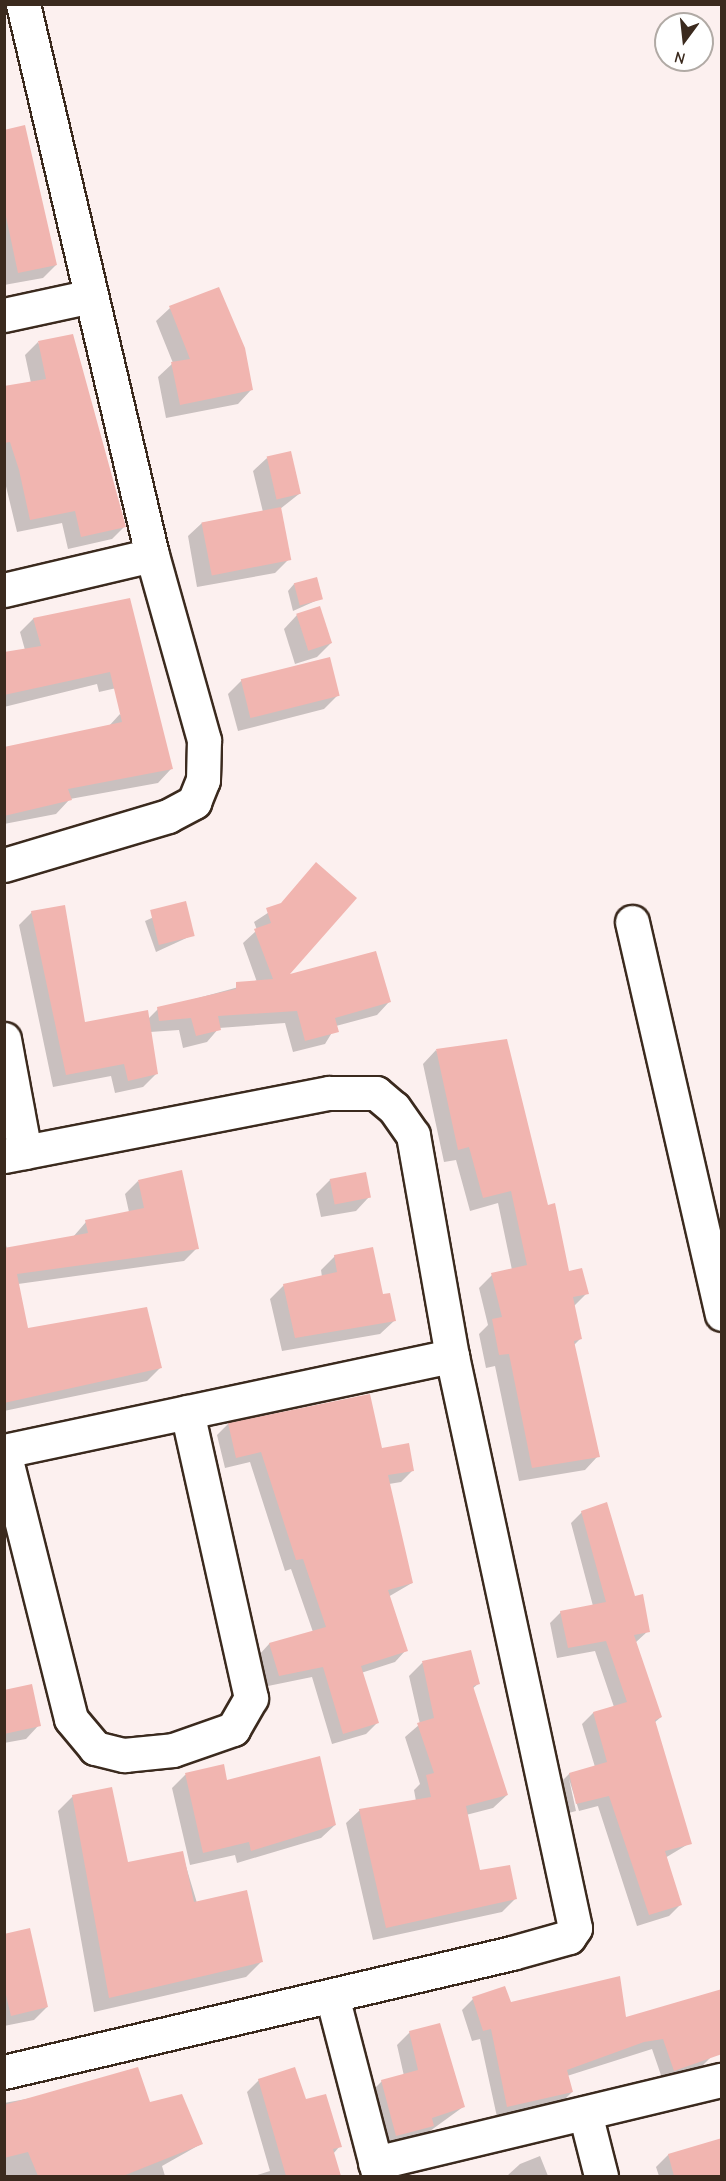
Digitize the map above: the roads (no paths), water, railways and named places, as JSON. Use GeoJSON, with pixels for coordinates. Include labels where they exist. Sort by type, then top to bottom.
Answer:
{"type":"FeatureCollection","features":[{"type":"Feature","properties":{"kind":"street"},"geometry":{"type":"LineString","coordinates":[[4,865],[168,816],[194,802],[203,780],[204,740],[152,555],[91,296],[18,46],[23,4]]}},
{"type":"Feature","properties":{"kind":"street"},"geometry":{"type":"LineString","coordinates":[[4,315],[91,296]]}},
{"type":"Feature","properties":{"kind":"street"},"geometry":{"type":"LineString","coordinates":[[4,590],[152,555]]}},
{"type":"Feature","properties":{"kind":"street"},"geometry":{"type":"LineString","coordinates":[[632,922],[722,1314]]}},
{"type":"Feature","properties":{"kind":"street"},"geometry":{"type":"LineString","coordinates":[[4,1039],[15,1154],[329,1094],[375,1093],[394,1108],[412,1135],[452,1356],[575,1928],[569,1937],[332,1996],[4,2072]]}},
{"type":"Feature","properties":{"kind":"street"},"geometry":{"type":"LineString","coordinates":[[188,1412],[251,1698],[233,1729],[173,1750],[124,1755],[95,1748],[71,1719],[4,1452],[188,1412],[452,1356]]}},
{"type":"Feature","properties":{"kind":"street"},"geometry":{"type":"LineString","coordinates":[[332,1996],[377,2170],[585,2113],[722,2080]]}},
{"type":"Feature","properties":{"kind":"street"},"geometry":{"type":"LineString","coordinates":[[585,2113],[602,2176]]}}]}
